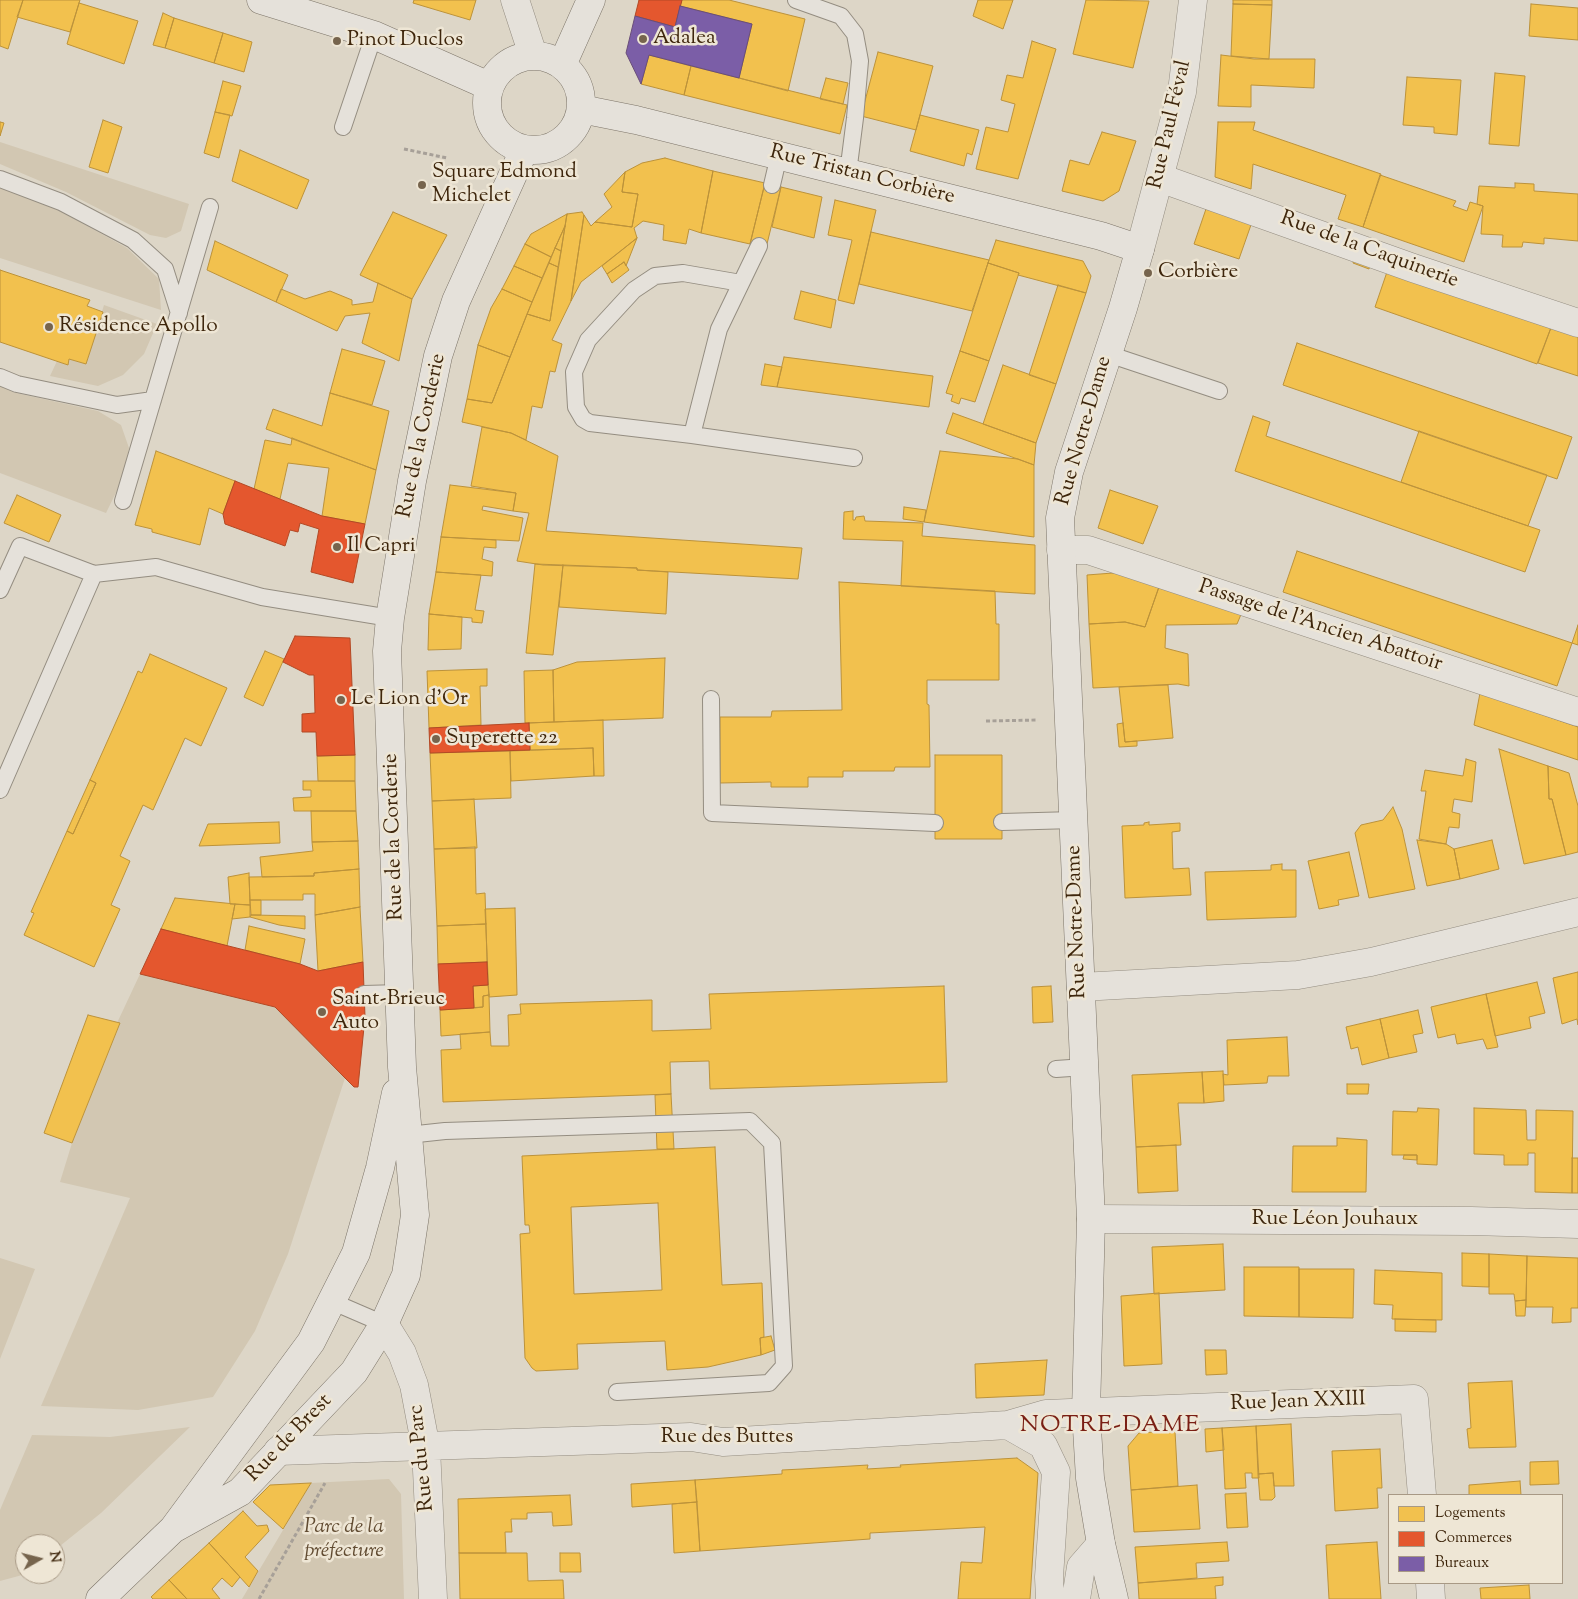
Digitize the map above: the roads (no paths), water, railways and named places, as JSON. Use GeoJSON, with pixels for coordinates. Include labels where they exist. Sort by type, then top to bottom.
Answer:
{"type":"FeatureCollection","features":[{"type":"Feature","properties":{"kind":"street"},"geometry":{"type":"LineString","coordinates":[[261,0],[374,35],[489,86]]}},
{"type":"Feature","properties":{"kind":"street"},"geometry":{"type":"LineString","coordinates":[[515,0],[533,55]]}},
{"type":"Feature","properties":{"kind":"street"},"geometry":{"type":"LineString","coordinates":[[562,65],[591,0]]}},
{"type":"Feature","properties":{"kind":"street","name":"Rue Paul Féval"},"geometry":{"type":"LineString","coordinates":[[1140,249],[1182,92],[1193,0]]}},
{"type":"Feature","properties":{"kind":"street"},"geometry":{"type":"LineString","coordinates":[[533,55],[554,59],[562,65],[572,74],[578,84],[582,97],[577,124],[567,137],[554,146],[540,150],[524,150],[505,141],[492,126],[486,99],[494,76],[511,61],[533,55]]}},
{"type":"Feature","properties":{"kind":"street","name":"Rue Tristan Corbière"},"geometry":{"type":"LineString","coordinates":[[581,109],[636,120],[848,172],[1101,236],[1140,249]]}},
{"type":"Feature","properties":{"kind":"street","name":"Rue de la Corderie"},"geometry":{"type":"LineString","coordinates":[[384,1324],[406,1275],[415,1215],[402,1067],[387,651],[390,618],[412,481],[438,356],[456,301],[524,150]]}},
{"type":"Feature","properties":{"kind":"street","name":"Rue de la Caquinerie"},"geometry":{"type":"LineString","coordinates":[[1160,178],[1413,268],[1578,323]]}},
{"type":"Feature","properties":{"kind":"street","name":"Rue Notre-Dame"},"geometry":{"type":"LineString","coordinates":[[1114,1599],[1101,1544],[1090,1478],[1086,1412],[1091,1219],[1060,518],[1069,472],[1140,249]]}},
{"type":"Feature","properties":{"kind":"street","name":"Passage de l'Ancien Abattoir"},"geometry":{"type":"LineString","coordinates":[[1061,550],[1088,550],[1578,712]]}},
{"type":"Feature","properties":{"kind":"street"},"geometry":{"type":"LineString","coordinates":[[1080,988],[1298,975],[1371,962],[1578,912]]}},
{"type":"Feature","properties":{"kind":"street","name":"Rue de la Corderie"},"geometry":{"type":"LineString","coordinates":[[333,1302],[356,1253],[380,1168],[402,1067]]}},
{"type":"Feature","properties":{"kind":"street","name":"Rue Léon Jouhaux"},"geometry":{"type":"LineString","coordinates":[[1091,1219],[1472,1221],[1578,1224]]}},
{"type":"Feature","properties":{"kind":"street","name":"Rue de Brest"},"geometry":{"type":"LineString","coordinates":[[100,1599],[173,1528],[311,1342],[333,1302]]}},
{"type":"Feature","properties":{"kind":"street","name":"Rue de Brest"},"geometry":{"type":"LineString","coordinates":[[173,1528],[240,1492],[354,1372],[384,1324]]}},
{"type":"Feature","properties":{"kind":"street","name":"Rue du Parc"},"geometry":{"type":"LineString","coordinates":[[384,1324],[402,1353],[414,1385],[426,1448],[433,1599]]}},
{"type":"Feature","properties":{"kind":"street","name":"Rue Jean XXIII"},"geometry":{"type":"LineString","coordinates":[[1086,1412],[1414,1399],[1422,1494]]}},
{"type":"Feature","properties":{"kind":"street","name":"Rue des Buttes"},"geometry":{"type":"LineString","coordinates":[[278,1451],[426,1448],[691,1437],[723,1442],[1008,1425],[1046,1414],[1086,1412]]}},
{"type":"Feature","properties":{"kind":"street"},"geometry":{"type":"LineString","coordinates":[[1008,1425],[1043,1445],[1056,1472],[1048,1578],[1050,1599]]}},
{"type":"Feature","properties":{"kind":"street"},"geometry":{"type":"LineString","coordinates":[[1076,1599],[1082,1567],[1101,1544]]}},
{"type":"Feature","properties":{"kind":"street"},"geometry":{"type":"LineString","coordinates":[[1430,1584],[1431,1599]]}},
{"type":"Feature","properties":{"kind":"lane"},"geometry":{"type":"LineString","coordinates":[[796,0],[840,16],[855,34],[860,61],[856,118],[848,172]]}},
{"type":"Feature","properties":{"kind":"lane"},"geometry":{"type":"LineString","coordinates":[[343,127],[374,35]]}},
{"type":"Feature","properties":{"kind":"lane"},"geometry":{"type":"LineString","coordinates":[[772,185],[779,155]]}},
{"type":"Feature","properties":{"kind":"lane"},"geometry":{"type":"LineString","coordinates":[[0,179],[61,202],[133,240],[165,269],[179,313]]}},
{"type":"Feature","properties":{"kind":"lane"},"geometry":{"type":"LineString","coordinates":[[123,501],[210,207]]}},
{"type":"Feature","properties":{"kind":"lane"},"geometry":{"type":"LineString","coordinates":[[692,435],[719,329],[758,246]]}},
{"type":"Feature","properties":{"kind":"lane"},"geometry":{"type":"LineString","coordinates":[[741,283],[683,273],[654,276],[634,290],[588,340],[574,372],[576,407],[583,419],[590,423],[692,435],[854,458]]}},
{"type":"Feature","properties":{"kind":"lane"},"geometry":{"type":"LineString","coordinates":[[1108,354],[1219,391]]}},
{"type":"Feature","properties":{"kind":"lane"},"geometry":{"type":"LineString","coordinates":[[0,377],[17,384],[117,406],[153,400]]}},
{"type":"Feature","properties":{"kind":"lane"},"geometry":{"type":"LineString","coordinates":[[0,590],[20,546],[94,574],[156,567],[262,597],[390,618]]}},
{"type":"Feature","properties":{"kind":"lane"},"geometry":{"type":"LineString","coordinates":[[0,790],[94,574]]}},
{"type":"Feature","properties":{"kind":"lane"},"geometry":{"type":"LineString","coordinates":[[712,698],[712,812],[935,823]]}},
{"type":"Feature","properties":{"kind":"lane"},"geometry":{"type":"LineString","coordinates":[[1002,822],[1074,820]]}},
{"type":"Feature","properties":{"kind":"lane"},"geometry":{"type":"LineString","coordinates":[[364,994],[400,993]]}},
{"type":"Feature","properties":{"kind":"lane"},"geometry":{"type":"LineString","coordinates":[[1056,1069],[1085,1067]]}},
{"type":"Feature","properties":{"kind":"lane"},"geometry":{"type":"LineString","coordinates":[[408,1135],[445,1131],[750,1121],[772,1143],[784,1366],[769,1383],[617,1392]]}},
{"type":"Feature","properties":{"kind":"lane"},"geometry":{"type":"LineString","coordinates":[[333,1302],[384,1324]]}},
{"type":"Feature","properties":{"kind":"place","name":"Adalea"},"geometry":{"type":"Point","coordinates":[643,39]}},
{"type":"Feature","properties":{"kind":"place","name":"Pinot Duclos"},"geometry":{"type":"Point","coordinates":[337,41]}},
{"type":"Feature","properties":{"kind":"place","name":"Square Edmond Michelet"},"geometry":{"type":"Point","coordinates":[422,185]}},
{"type":"Feature","properties":{"kind":"place","name":"Corbière"},"geometry":{"type":"Point","coordinates":[1148,273]}},
{"type":"Feature","properties":{"kind":"place","name":"Résidence Apollo"},"geometry":{"type":"Point","coordinates":[49,327]}},
{"type":"Feature","properties":{"kind":"place","name":"Il Capri"},"geometry":{"type":"Point","coordinates":[337,547]}},
{"type":"Feature","properties":{"kind":"place","name":"Le Lion d'Or"},"geometry":{"type":"Point","coordinates":[341,700]}},
{"type":"Feature","properties":{"kind":"place","name":"Superette 22"},"geometry":{"type":"Point","coordinates":[436,739]}},
{"type":"Feature","properties":{"kind":"place","name":"Saint-Brieuc Auto"},"geometry":{"type":"Point","coordinates":[322,1012]}},
{"type":"Feature","properties":{"kind":"district","name":"NOTRE-DAME"},"geometry":{"type":"Point","coordinates":[1110,1427]}},
{"type":"Feature","properties":{"kind":"park label","name":"Parc de la préfecture"},"geometry":{"type":"Point","coordinates":[344,1540]}}]}
